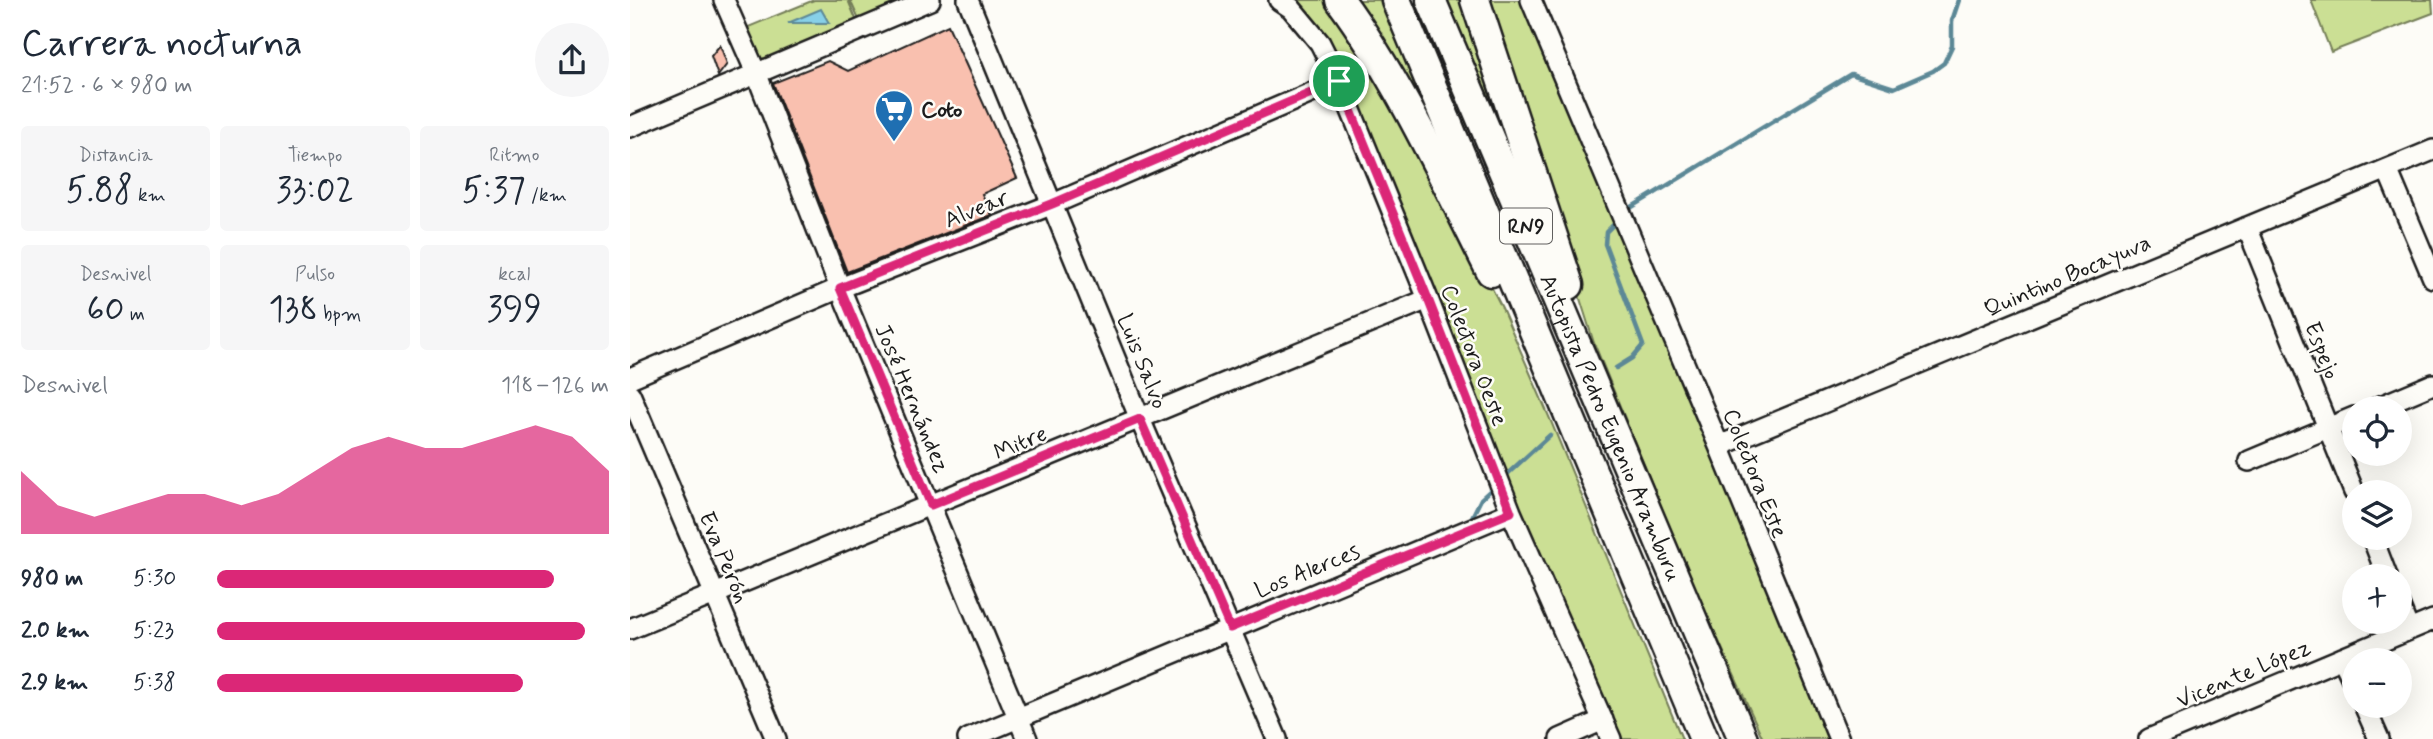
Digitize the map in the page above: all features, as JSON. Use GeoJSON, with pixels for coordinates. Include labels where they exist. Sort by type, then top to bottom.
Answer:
{"type":"FeatureCollection","features":[{"type":"Feature","properties":{"kind":"highway"},"geometry":{"type":"LineString","coordinates":[[1340,0],[1399,94],[1584,452]]}},
{"type":"Feature","properties":{"kind":"highway","name":"Autopista Pedro Eugenio Aramburu"},"geometry":{"type":"LineString","coordinates":[[1396,0],[1704,739]]}},
{"type":"Feature","properties":{"kind":"highway","name":"Autopista Pedro Eugenio Aramburu"},"geometry":{"type":"LineString","coordinates":[[1431,0],[1743,739]]}},
{"type":"Feature","properties":{"kind":"highway"},"geometry":{"type":"LineString","coordinates":[[1475,0],[1621,451]]}},
{"type":"Feature","properties":{"kind":"street","name":"José Hernández"},"geometry":{"type":"LineString","coordinates":[[724,0],[1027,739]]}},
{"type":"Feature","properties":{"kind":"street"},"geometry":{"type":"LineString","coordinates":[[630,127],[930,0]]}},
{"type":"Feature","properties":{"kind":"street","name":"Luis Salvo"},"geometry":{"type":"LineString","coordinates":[[968,0],[1140,419],[1277,739]]}},
{"type":"Feature","properties":{"kind":"street","name":"Colectora Oeste"},"geometry":{"type":"LineString","coordinates":[[1279,0],[1291,8],[1320,43],[1339,81],[1507,503],[1611,739]]}},
{"type":"Feature","properties":{"kind":"street","name":"Colectora Este"},"geometry":{"type":"LineString","coordinates":[[1531,0],[1839,739]]}},
{"type":"Feature","properties":{"kind":"street","name":"Alvear"},"geometry":{"type":"LineString","coordinates":[[630,378],[840,288],[1052,204],[1339,81]]}},
{"type":"Feature","properties":{"kind":"street","name":"Quintino Bocayuva"},"geometry":{"type":"LineString","coordinates":[[1719,446],[2433,150]]}},
{"type":"Feature","properties":{"kind":"street"},"geometry":{"type":"LineString","coordinates":[[2387,169],[2433,278]]}},
{"type":"Feature","properties":{"kind":"street","name":"Espejo"},"geometry":{"type":"LineString","coordinates":[[2247,226],[2349,480]]}},
{"type":"Feature","properties":{"kind":"street","name":"Mitre"},"geometry":{"type":"LineString","coordinates":[[630,629],[1428,299]]}},
{"type":"Feature","properties":{"kind":"street"},"geometry":{"type":"LineString","coordinates":[[2404,396],[2433,384]]}},
{"type":"Feature","properties":{"kind":"street","name":"Eva Perón"},"geometry":{"type":"LineString","coordinates":[[630,394],[776,739]]}},
{"type":"Feature","properties":{"kind":"street"},"geometry":{"type":"LineString","coordinates":[[2249,461],[2342,422]]}},
{"type":"Feature","properties":{"kind":"street","name":"Los Alerces"},"geometry":{"type":"LineString","coordinates":[[968,739],[1230,628],[1507,503]]}},
{"type":"Feature","properties":{"kind":"street","name":"Vicente López"},"geometry":{"type":"LineString","coordinates":[[2412,629],[2433,621]]}},
{"type":"Feature","properties":{"kind":"street","name":"Vicente López"},"geometry":{"type":"LineString","coordinates":[[2366,648],[2399,634]]}},
{"type":"Feature","properties":{"kind":"street","name":"Vicente López"},"geometry":{"type":"LineString","coordinates":[[2149,739],[2342,658]]}},
{"type":"Feature","properties":{"kind":"street"},"geometry":{"type":"LineString","coordinates":[[2370,718],[2379,739]]}},
{"type":"Feature","properties":{"kind":"street"},"geometry":{"type":"LineString","coordinates":[[1560,739],[1603,720]]}},
{"type":"Feature","properties":{"kind":"green space"},"geometry":{"type":"Polygon","coordinates":[[[814,0],[848,0],[858,24],[756,66],[741,30],[814,0]]]}},
{"type":"Feature","properties":{"kind":"green space"},"geometry":{"type":"Polygon","coordinates":[[[850,0],[902,0],[904,4],[860,22],[850,0]]]}},
{"type":"Feature","properties":{"kind":"green space"},"geometry":{"type":"Polygon","coordinates":[[[1293,0],[1334,0],[1392,93],[1502,308],[1682,739],[1622,739],[1516,500],[1476,402],[1436,291],[1330,48],[1293,0]]]}},
{"type":"Feature","properties":{"kind":"green space"},"geometry":{"type":"Polygon","coordinates":[[[1352,0],[1380,0],[1435,134],[1352,0]]]}},
{"type":"Feature","properties":{"kind":"green space"},"geometry":{"type":"Polygon","coordinates":[[[1446,0],[1469,0],[1519,178],[1446,0]]]}},
{"type":"Feature","properties":{"kind":"green space"},"geometry":{"type":"Polygon","coordinates":[[[1486,0],[1521,0],[1678,370],[1828,739],[1763,739],[1693,584],[1594,343],[1486,0]]]}},
{"type":"Feature","properties":{"kind":"green space"},"geometry":{"type":"Polygon","coordinates":[[[2311,0],[2432,0],[2433,13],[2331,52],[2311,0]]]}},
{"type":"Feature","properties":{"kind":"water"},"geometry":{"type":"Polygon","coordinates":[[[821,9],[829,23],[788,23],[821,9]]]}},
{"type":"Feature","properties":{"kind":"building","name":"Coto"},"geometry":{"type":"Polygon","coordinates":[[[948,25],[1017,178],[982,194],[992,215],[847,272],[773,83],[828,61],[848,71],[948,25]]]}},
{"type":"Feature","properties":{"kind":"building"},"geometry":{"type":"Polygon","coordinates":[[[720,45],[727,64],[718,76],[711,56],[720,45]]]}},
{"type":"Feature","properties":{"kind":"waterway"},"geometry":{"type":"LineString","coordinates":[[1627,210],[1851,74],[1894,88],[1933,71],[1944,63],[1952,46],[1952,21],[1959,0]]}},
{"type":"Feature","properties":{"kind":"waterway"},"geometry":{"type":"LineString","coordinates":[[1616,368],[1632,358],[1643,345],[1605,244],[1606,232],[1619,219]]}},
{"type":"Feature","properties":{"kind":"waterway"},"geometry":{"type":"LineString","coordinates":[[1503,478],[1550,435]]}},
{"type":"Feature","properties":{"kind":"waterway"},"geometry":{"type":"LineString","coordinates":[[1470,521],[1481,499],[1494,487]]}},
{"type":"Feature","properties":{"kind":"place","name":"Coto"},"geometry":{"type":"Point","coordinates":[894,143]}},
{"type":"Feature","properties":{"kind":"route"},"geometry":{"type":"LineString","coordinates":[[1339,81],[1511,512],[1230,628],[1140,419],[931,505],[840,288],[1052,204],[1339,81]]}}]}
